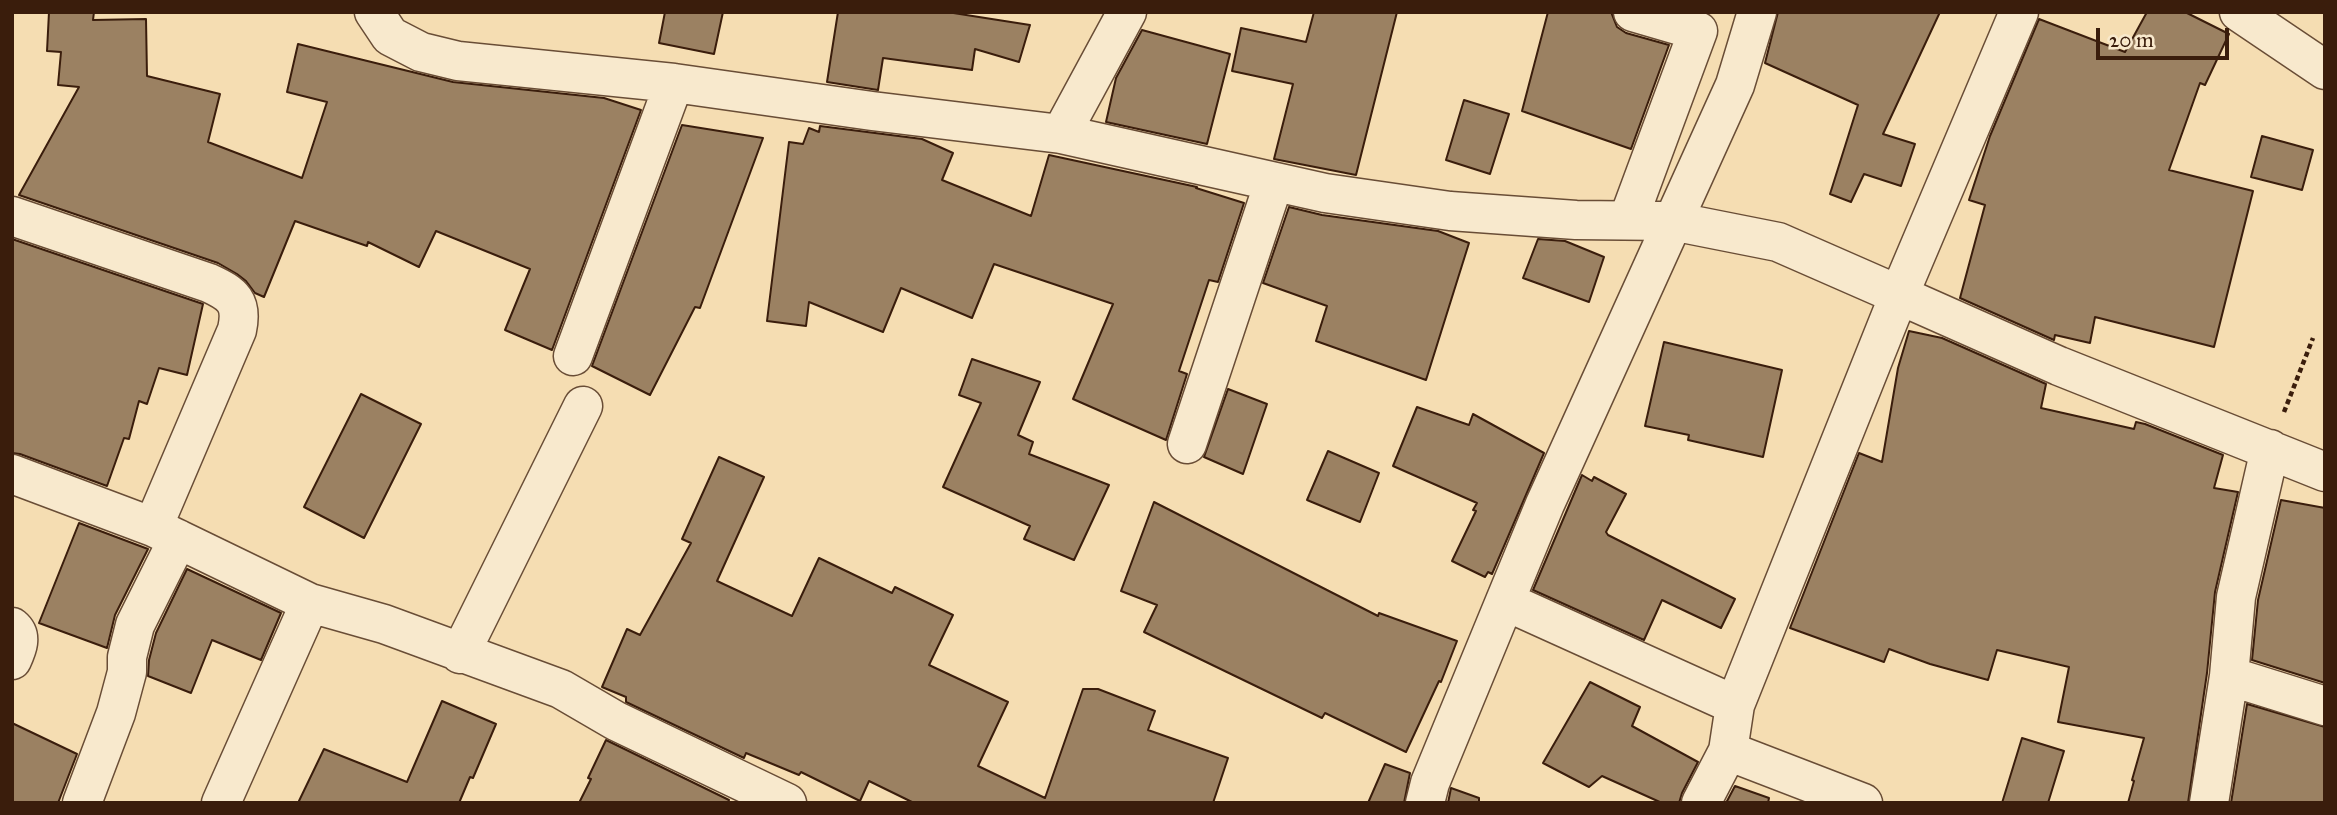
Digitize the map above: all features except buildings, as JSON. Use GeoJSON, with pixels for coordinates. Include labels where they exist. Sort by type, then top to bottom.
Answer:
{"type":"FeatureCollection","features":[{"type":"Feature","properties":{"kind":"street"},"geometry":{"type":"LineString","coordinates":[[374,12],[390,36],[421,51],[458,61],[674,83],[1061,134],[1368,201],[1450,211],[1576,220],[1672,221],[1778,242],[2059,366],[2325,471]]}},
{"type":"Feature","properties":{"kind":"street"},"geometry":{"type":"LineString","coordinates":[[1061,134],[1126,12]]}},
{"type":"Feature","properties":{"kind":"street"},"geometry":{"type":"LineString","coordinates":[[1628,220],[1698,31],[1633,12]]}},
{"type":"Feature","properties":{"kind":"street"},"geometry":{"type":"LineString","coordinates":[[1425,803],[1430,783],[1545,504],[1735,85],[1758,12]]}},
{"type":"Feature","properties":{"kind":"street"},"geometry":{"type":"LineString","coordinates":[[1701,803],[1728,751],[1735,705],[1899,295],[2019,12]]}},
{"type":"Feature","properties":{"kind":"street"},"geometry":{"type":"LineString","coordinates":[[2239,12],[2325,70]]}},
{"type":"Feature","properties":{"kind":"street"},"geometry":{"type":"LineString","coordinates":[[573,356],[674,83]]}},
{"type":"Feature","properties":{"kind":"street"},"geometry":{"type":"LineString","coordinates":[[1187,444],[1274,182]]}},
{"type":"Feature","properties":{"kind":"street"},"geometry":{"type":"LineString","coordinates":[[12,216],[209,283],[226,291],[236,302],[240,318],[135,625],[120,701],[82,803]]}},
{"type":"Feature","properties":{"kind":"street"},"geometry":{"type":"LineString","coordinates":[[460,654],[583,406]]}},
{"type":"Feature","properties":{"kind":"street"},"geometry":{"type":"LineString","coordinates":[[2208,803],[2229,676],[2236,597],[2270,449]]}},
{"type":"Feature","properties":{"kind":"street"},"geometry":{"type":"LineString","coordinates":[[20,487],[165,533],[310,603],[384,624],[561,689],[616,721],[768,799]]}},
{"type":"Feature","properties":{"kind":"street"},"geometry":{"type":"LineString","coordinates":[[1505,601],[1735,705]]}},
{"type":"Feature","properties":{"kind":"street"},"geometry":{"type":"LineString","coordinates":[[221,803],[310,603]]}},
{"type":"Feature","properties":{"kind":"street"},"geometry":{"type":"LineString","coordinates":[[12,627],[17,631],[19,641],[12,660]]}},
{"type":"Feature","properties":{"kind":"street"},"geometry":{"type":"LineString","coordinates":[[2229,676],[2325,706]]}},
{"type":"Feature","properties":{"kind":"street"},"geometry":{"type":"LineString","coordinates":[[1728,751],[1863,803]]}},
{"type":"Feature","properties":{"kind":"path"},"geometry":{"type":"LineString","coordinates":[[2270,449],[2312,338]]}}]}
